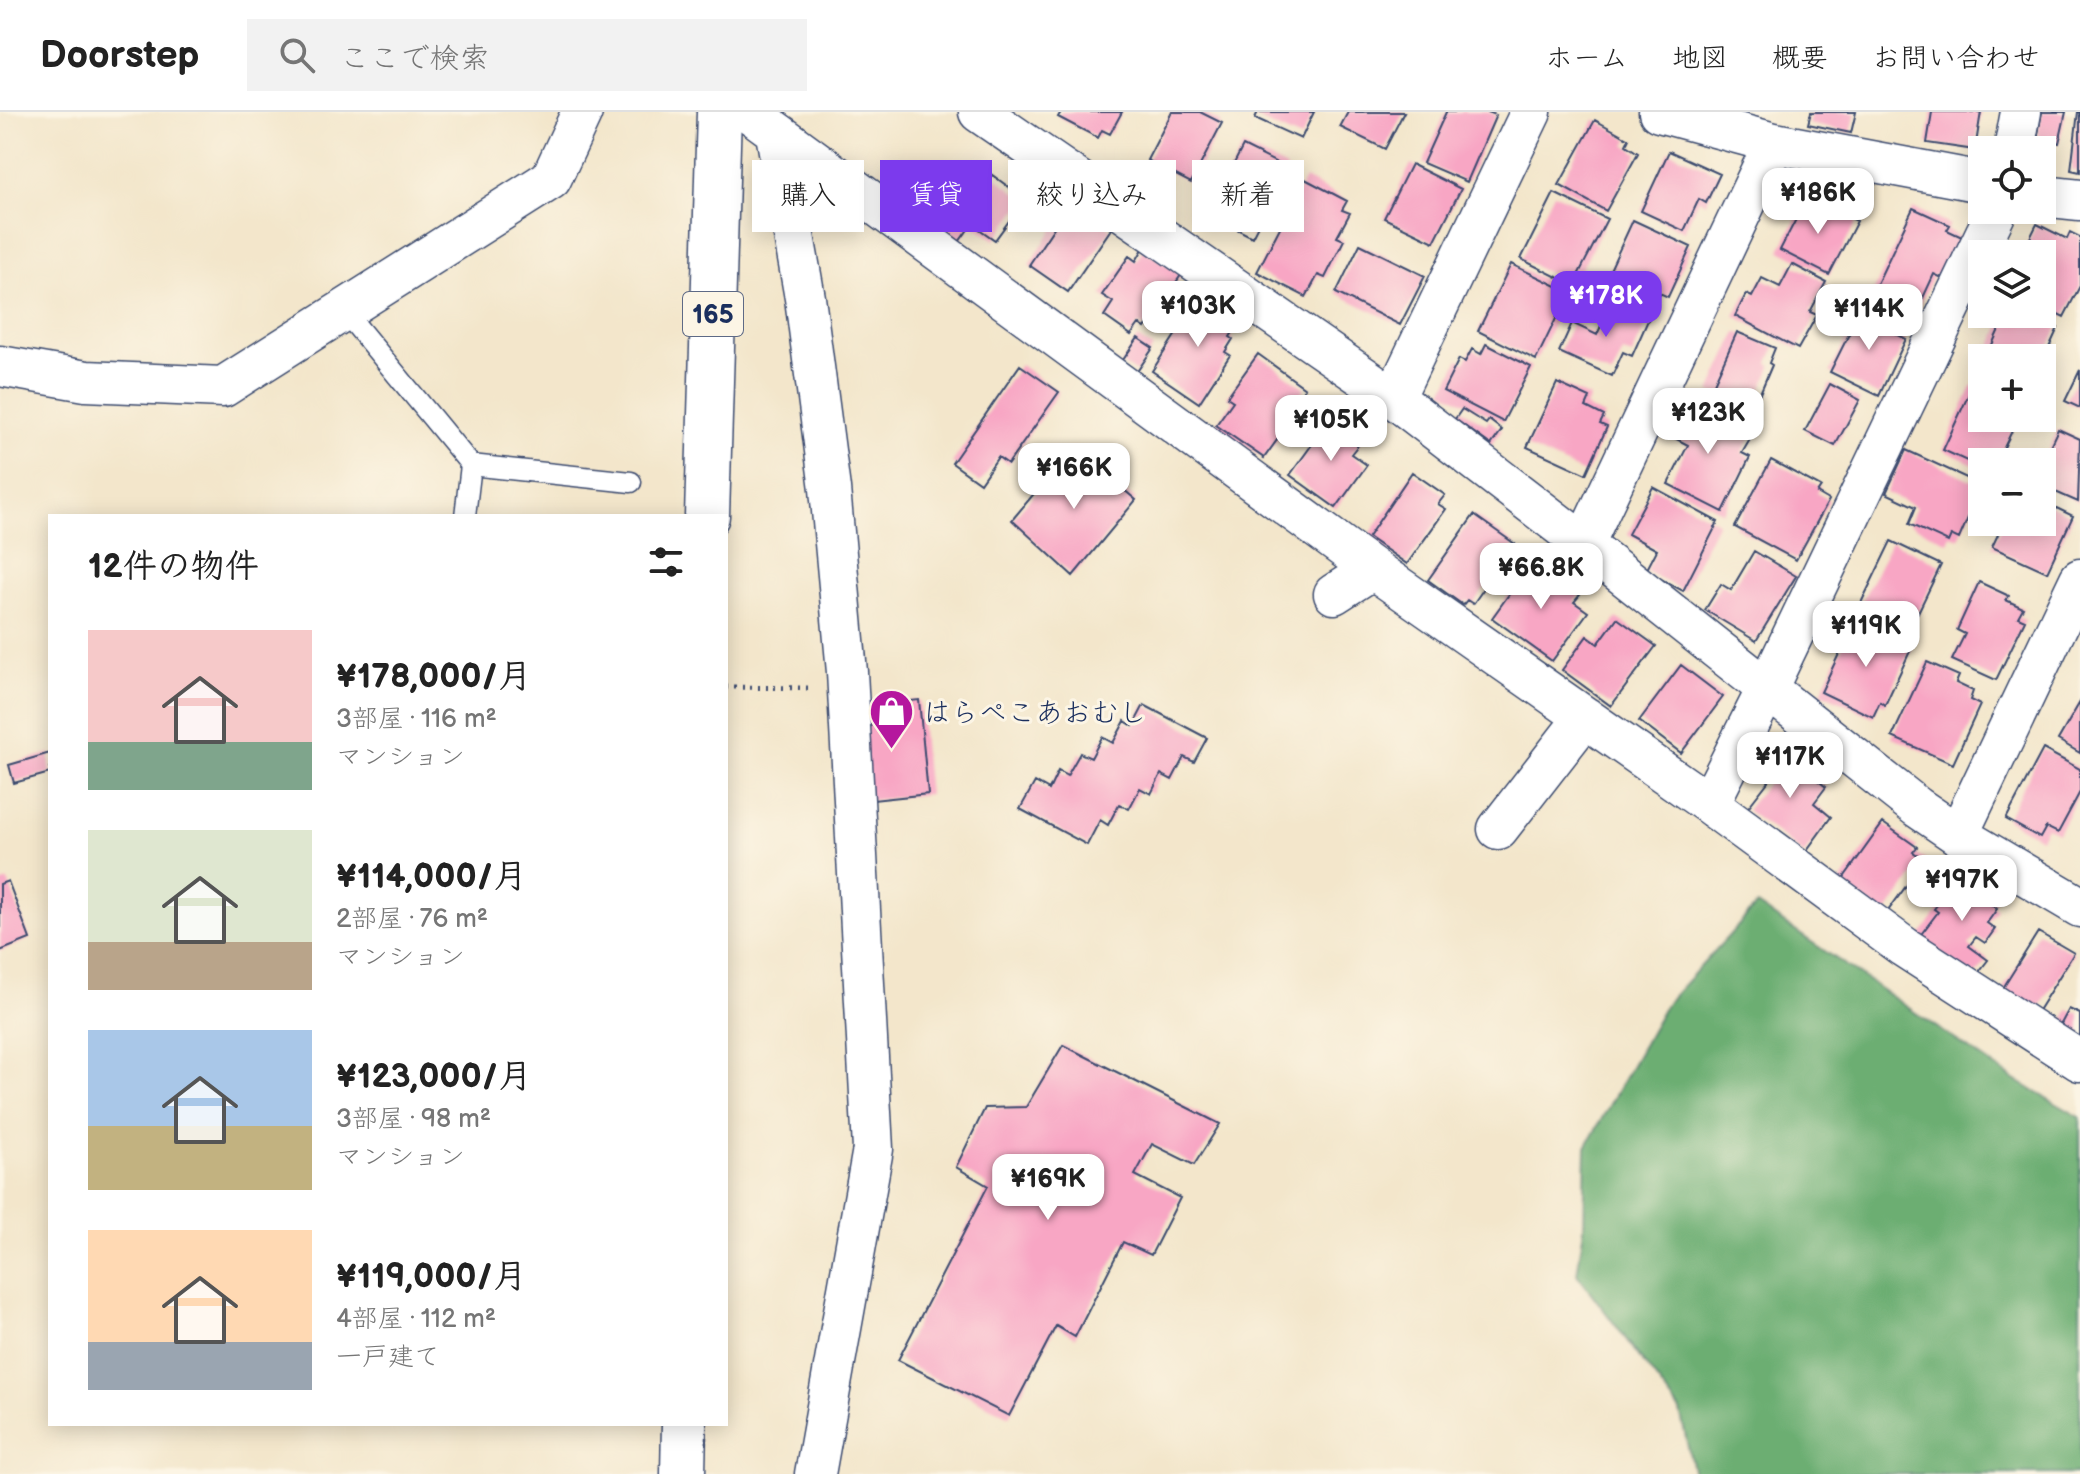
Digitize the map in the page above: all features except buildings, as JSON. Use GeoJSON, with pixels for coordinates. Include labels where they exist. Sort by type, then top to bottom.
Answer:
{"type":"FeatureCollection","features":[{"type":"Feature","properties":{"kind":"highway","name":"165"},"geometry":{"type":"LineString","coordinates":[[707,514],[719,112]]}},
{"type":"Feature","properties":{"kind":"highway"},"geometry":{"type":"LineString","coordinates":[[683,1474],[684,1426]]}},
{"type":"Feature","properties":{"kind":"street"},"geometry":{"type":"LineString","coordinates":[[0,366],[86,381],[223,387],[551,179],[582,112]]}},
{"type":"Feature","properties":{"kind":"street"},"geometry":{"type":"LineString","coordinates":[[979,112],[1394,398],[1917,807],[1958,835],[2080,907]]}},
{"type":"Feature","properties":{"kind":"street"},"geometry":{"type":"LineString","coordinates":[[1394,398],[1531,112]]}},
{"type":"Feature","properties":{"kind":"street"},"geometry":{"type":"LineString","coordinates":[[1659,112],[1774,143],[1968,179]]}},
{"type":"Feature","properties":{"kind":"street"},"geometry":{"type":"LineString","coordinates":[[2017,136],[2021,112]]}},
{"type":"Feature","properties":{"kind":"street"},"geometry":{"type":"LineString","coordinates":[[763,123],[1373,569],[1709,804],[1904,947],[2080,1061]]}},
{"type":"Feature","properties":{"kind":"street"},"geometry":{"type":"LineString","coordinates":[[763,123],[805,298],[830,489],[847,672],[873,1149],[815,1474]]}},
{"type":"Feature","properties":{"kind":"street"},"geometry":{"type":"LineString","coordinates":[[1584,544],[1774,143]]}},
{"type":"Feature","properties":{"kind":"street"},"geometry":{"type":"LineString","coordinates":[[2056,197],[2080,200]]}},
{"type":"Feature","properties":{"kind":"street"},"geometry":{"type":"LineString","coordinates":[[1709,804],[1990,224]]}},
{"type":"Feature","properties":{"kind":"street"},"geometry":{"type":"LineString","coordinates":[[1334,594],[1373,569]]}},
{"type":"Feature","properties":{"kind":"street"},"geometry":{"type":"LineString","coordinates":[[1958,835],[2080,579]]}},
{"type":"Feature","properties":{"kind":"street"},"geometry":{"type":"LineString","coordinates":[[1498,829],[1585,717]]}},
{"type":"Feature","properties":{"kind":"lane"},"geometry":{"type":"LineString","coordinates":[[345,312],[471,465],[631,482]]}},
{"type":"Feature","properties":{"kind":"lane"},"geometry":{"type":"LineString","coordinates":[[465,514],[471,465]]}},
{"type":"Feature","properties":{"kind":"path"},"geometry":{"type":"LineString","coordinates":[[728,687],[810,688]]}},
{"type":"Feature","properties":{"kind":"green space"},"geometry":{"type":"Polygon","coordinates":[[[1757,905],[2013,1079],[2080,1117],[2080,1474],[1694,1474],[1680,1411],[1577,1274],[1584,1228],[1586,1147],[1666,1004],[1757,905]]]}},
{"type":"Feature","properties":{"kind":"place","name":"はらぺこあおむし"},"geometry":{"type":"Point","coordinates":[892,751]}}]}
